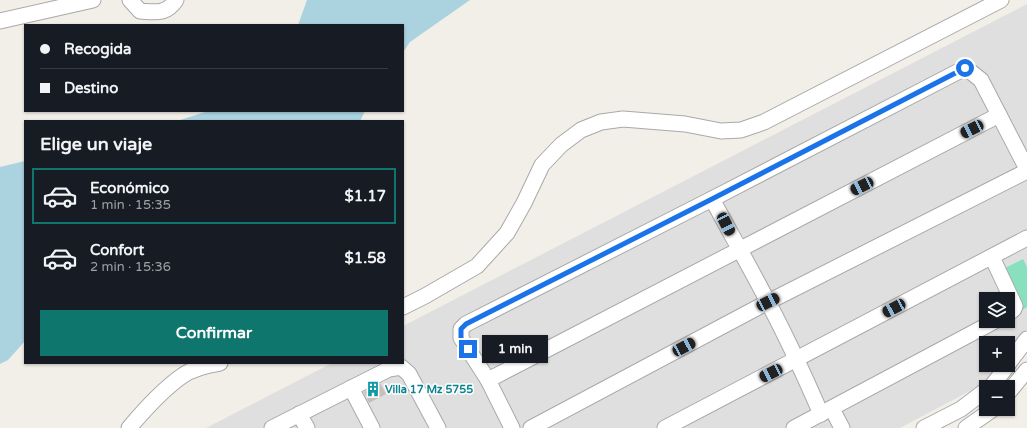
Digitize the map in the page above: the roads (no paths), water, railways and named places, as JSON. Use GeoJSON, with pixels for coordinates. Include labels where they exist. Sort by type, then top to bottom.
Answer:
{"type":"FeatureCollection","features":[{"type":"Feature","properties":{"kind":"street"},"geometry":{"type":"LineString","coordinates":[[0,21],[93,0]]}},
{"type":"Feature","properties":{"kind":"street"},"geometry":{"type":"LineString","coordinates":[[130,0],[140,11],[163,12],[172,6],[176,0]]}},
{"type":"Feature","properties":{"kind":"street"},"geometry":{"type":"LineString","coordinates":[[404,306],[477,266],[507,233],[524,204],[542,165],[561,144],[581,130],[601,122],[623,119],[685,124],[721,131],[741,130],[764,122],[1001,0]]}},
{"type":"Feature","properties":{"kind":"street"},"geometry":{"type":"LineString","coordinates":[[512,428],[488,380],[461,338],[461,329],[466,324],[965,68],[981,80],[1027,170],[768,302],[531,428]]}},
{"type":"Feature","properties":{"kind":"street"},"geometry":{"type":"LineString","coordinates":[[488,380],[999,115]]}},
{"type":"Feature","properties":{"kind":"street"},"geometry":{"type":"LineString","coordinates":[[712,199],[768,302],[797,360],[821,417],[842,428]]}},
{"type":"Feature","properties":{"kind":"street"},"geometry":{"type":"LineString","coordinates":[[665,428],[1027,238]]}},
{"type":"Feature","properties":{"kind":"street"},"geometry":{"type":"LineString","coordinates":[[992,257],[1008,292]]}},
{"type":"Feature","properties":{"kind":"street"},"geometry":{"type":"LineString","coordinates":[[794,428],[821,417],[982,328]]}},
{"type":"Feature","properties":{"kind":"street"},"geometry":{"type":"LineString","coordinates":[[1015,355],[1027,339]]}},
{"type":"Feature","properties":{"kind":"street"},"geometry":{"type":"LineString","coordinates":[[129,428],[148,405],[183,375],[207,365],[214,364]]}},
{"type":"Feature","properties":{"kind":"street"},"geometry":{"type":"LineString","coordinates":[[272,428],[389,369],[401,367],[409,374],[438,428]]}},
{"type":"Feature","properties":{"kind":"street"},"geometry":{"type":"LineString","coordinates":[[1015,385],[1027,370]]}},
{"type":"Feature","properties":{"kind":"street"},"geometry":{"type":"LineString","coordinates":[[351,388],[372,428]]}},
{"type":"Feature","properties":{"kind":"street"},"geometry":{"type":"LineString","coordinates":[[924,428],[961,409],[979,404]]}},
{"type":"Feature","properties":{"kind":"street"},"geometry":{"type":"LineString","coordinates":[[966,428],[979,412]]}},
{"type":"Feature","properties":{"kind":"street"},"geometry":{"type":"LineString","coordinates":[[299,414],[307,428]]}},
{"type":"Feature","properties":{"kind":"water"},"geometry":{"type":"Polygon","coordinates":[[[307,0],[470,0],[410,42],[404,51],[404,24],[298,24],[307,0]]]}},
{"type":"Feature","properties":{"kind":"water"},"geometry":{"type":"Polygon","coordinates":[[[205,112],[364,112],[360,120],[180,120],[205,112]]]}},
{"type":"Feature","properties":{"kind":"water"},"geometry":{"type":"Polygon","coordinates":[[[24,161],[24,342],[8,360],[0,364],[0,167],[24,161]]]}},
{"type":"Feature","properties":{"kind":"place","name":"Villa 17 Mz 5755"},"geometry":{"type":"Point","coordinates":[373,389]}}]}
